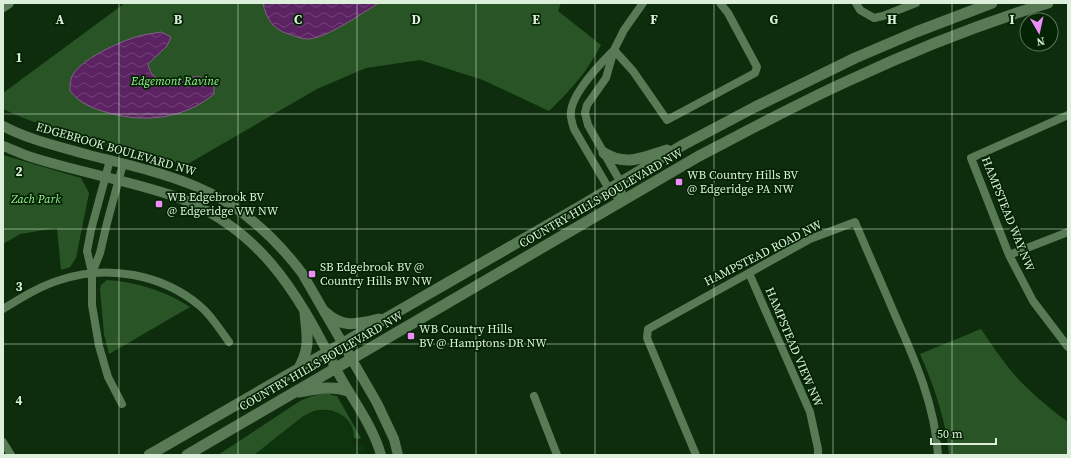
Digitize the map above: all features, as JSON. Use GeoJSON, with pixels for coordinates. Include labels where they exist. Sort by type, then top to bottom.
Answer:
{"type":"FeatureCollection","features":[{"type":"Feature","properties":{"kind":"main road","name":"COUNTRY HILLS BOULEVARD NW"},"geometry":{"type":"LineString","coordinates":[[149,455],[621,183],[683,145],[755,107],[855,58],[916,32],[992,3]]}},
{"type":"Feature","properties":{"kind":"main road","name":"COUNTRY HILLS BOULEVARD NW"},"geometry":{"type":"LineString","coordinates":[[186,455],[698,156],[849,80],[979,26],[1048,3]]}},
{"type":"Feature","properties":{"kind":"main road"},"geometry":{"type":"LineString","coordinates":[[604,153],[617,160],[625,160],[640,158],[683,145]]}},
{"type":"Feature","properties":{"kind":"main road"},"geometry":{"type":"LineString","coordinates":[[325,312],[331,318],[346,324],[360,323],[390,317]]}},
{"type":"Feature","properties":{"kind":"main road"},"geometry":{"type":"LineString","coordinates":[[298,370],[307,348],[305,313]]}},
{"type":"Feature","properties":{"kind":"main road"},"geometry":{"type":"LineString","coordinates":[[292,393],[326,388],[338,388],[348,391]]}},
{"type":"Feature","properties":{"kind":"street"},"geometry":{"type":"LineString","coordinates":[[3,7],[9,3]]}},
{"type":"Feature","properties":{"kind":"street"},"geometry":{"type":"LineString","coordinates":[[622,200],[621,183],[588,125],[585,113],[587,105],[606,78],[614,50],[624,30],[643,3]]}},
{"type":"Feature","properties":{"kind":"street"},"geometry":{"type":"LineString","coordinates":[[614,50],[633,70],[667,120],[755,73],[757,67],[728,13],[720,3]]}},
{"type":"Feature","properties":{"kind":"street"},"geometry":{"type":"LineString","coordinates":[[856,3],[860,10],[874,18],[916,3]]}},
{"type":"Feature","properties":{"kind":"street"},"geometry":{"type":"LineString","coordinates":[[614,50],[595,70],[574,100],[571,114],[574,129],[609,189],[622,200]]}},
{"type":"Feature","properties":{"kind":"street","name":"HAMPSTEAD WAY NW"},"geometry":{"type":"LineString","coordinates":[[1068,115],[971,158],[1009,255],[1033,301],[1068,348]]}},
{"type":"Feature","properties":{"kind":"street","name":"EDGEBROOK BOULEVARD NW"},"geometry":{"type":"LineString","coordinates":[[3,126],[26,136],[196,186],[225,201],[245,214],[269,234],[302,273],[352,358],[394,439],[398,455]]}},
{"type":"Feature","properties":{"kind":"street"},"geometry":{"type":"LineString","coordinates":[[3,146],[30,157],[177,198],[208,211],[230,225],[252,243],[273,265],[289,287],[362,413],[378,444],[381,455]]}},
{"type":"Feature","properties":{"kind":"street"},"geometry":{"type":"LineString","coordinates":[[110,160],[91,230],[87,251],[92,273],[92,305],[99,346],[108,377],[122,404]]}},
{"type":"Feature","properties":{"kind":"street"},"geometry":{"type":"LineString","coordinates":[[92,273],[100,253],[123,164]]}},
{"type":"Feature","properties":{"kind":"street","name":"HAMPSTEAD ROAD NW"},"geometry":{"type":"LineString","coordinates":[[696,455],[647,338],[648,329],[810,239],[855,222],[915,363],[930,403],[937,439],[938,455]]}},
{"type":"Feature","properties":{"kind":"street"},"geometry":{"type":"LineString","coordinates":[[1009,255],[1068,232]]}},
{"type":"Feature","properties":{"kind":"street"},"geometry":{"type":"LineString","coordinates":[[3,309],[45,285],[72,276],[92,273],[123,273],[151,279],[176,289],[202,307],[229,342]]}},
{"type":"Feature","properties":{"kind":"street","name":"HAMPSTEAD VIEW NW"},"geometry":{"type":"LineString","coordinates":[[749,273],[810,412],[818,455]]}},
{"type":"Feature","properties":{"kind":"street"},"geometry":{"type":"LineString","coordinates":[[534,396],[557,455]]}},
{"type":"Feature","properties":{"kind":"street"},"geometry":{"type":"LineString","coordinates":[[3,442],[11,455]]}},
{"type":"Feature","properties":{"kind":"shaded area"},"geometry":{"type":"Polygon","coordinates":[[[320,410],[336,412],[348,420],[355,432],[351,449],[354,443],[365,446],[363,452],[365,455],[254,455],[302,417],[320,410]]]}},
{"type":"Feature","properties":{"kind":"green space","name":"Edgemont Ravine"},"geometry":{"type":"Polygon","coordinates":[[[125,3],[561,3],[558,11],[601,45],[590,64],[578,80],[549,111],[483,80],[420,60],[366,68],[317,89],[186,165],[47,127],[3,109],[3,93],[125,3]]]}},
{"type":"Feature","properties":{"kind":"green space","name":"Zach Park"},"geometry":{"type":"Polygon","coordinates":[[[3,155],[81,178],[89,193],[76,258],[70,267],[61,270],[57,228],[20,234],[3,244],[3,155]]]}},
{"type":"Feature","properties":{"kind":"green space"},"geometry":{"type":"Polygon","coordinates":[[[107,280],[150,288],[171,296],[190,307],[109,354],[104,334],[100,289],[101,285],[107,280]]]}},
{"type":"Feature","properties":{"kind":"green space"},"geometry":{"type":"Polygon","coordinates":[[[981,329],[1012,372],[1040,400],[1068,422],[1068,455],[949,455],[939,403],[920,354],[981,329]]]}},
{"type":"Feature","properties":{"kind":"green space"},"geometry":{"type":"Polygon","coordinates":[[[329,392],[331,395],[337,396],[361,438],[354,438],[352,426],[344,416],[333,411],[317,410],[302,417],[254,455],[218,455],[300,401],[329,392]]]}},
{"type":"Feature","properties":{"kind":"water"},"geometry":{"type":"Polygon","coordinates":[[[263,3],[379,3],[354,19],[324,35],[307,39],[279,30],[268,18],[263,3]]]}},
{"type":"Feature","properties":{"kind":"water"},"geometry":{"type":"Polygon","coordinates":[[[161,32],[171,37],[167,46],[148,64],[150,72],[160,79],[166,80],[195,77],[209,78],[214,87],[214,94],[190,109],[177,114],[164,117],[136,118],[92,108],[79,100],[70,91],[71,80],[75,72],[91,58],[102,51],[135,37],[161,32]]]}},
{"type":"Feature","properties":{"kind":"place","name":"WB Country Hills BV @ Edgeridge PA NW"},"geometry":{"type":"Point","coordinates":[679,182]}},
{"type":"Feature","properties":{"kind":"place","name":"WB Edgebrook BV @ Edgeridge VW NW"},"geometry":{"type":"Point","coordinates":[159,204]}},
{"type":"Feature","properties":{"kind":"place","name":"SB Edgebrook BV @ Country Hills BV NW"},"geometry":{"type":"Point","coordinates":[312,274]}},
{"type":"Feature","properties":{"kind":"place","name":"WB Country Hills BV @ Hamptons DR NW"},"geometry":{"type":"Point","coordinates":[411,336]}}]}
